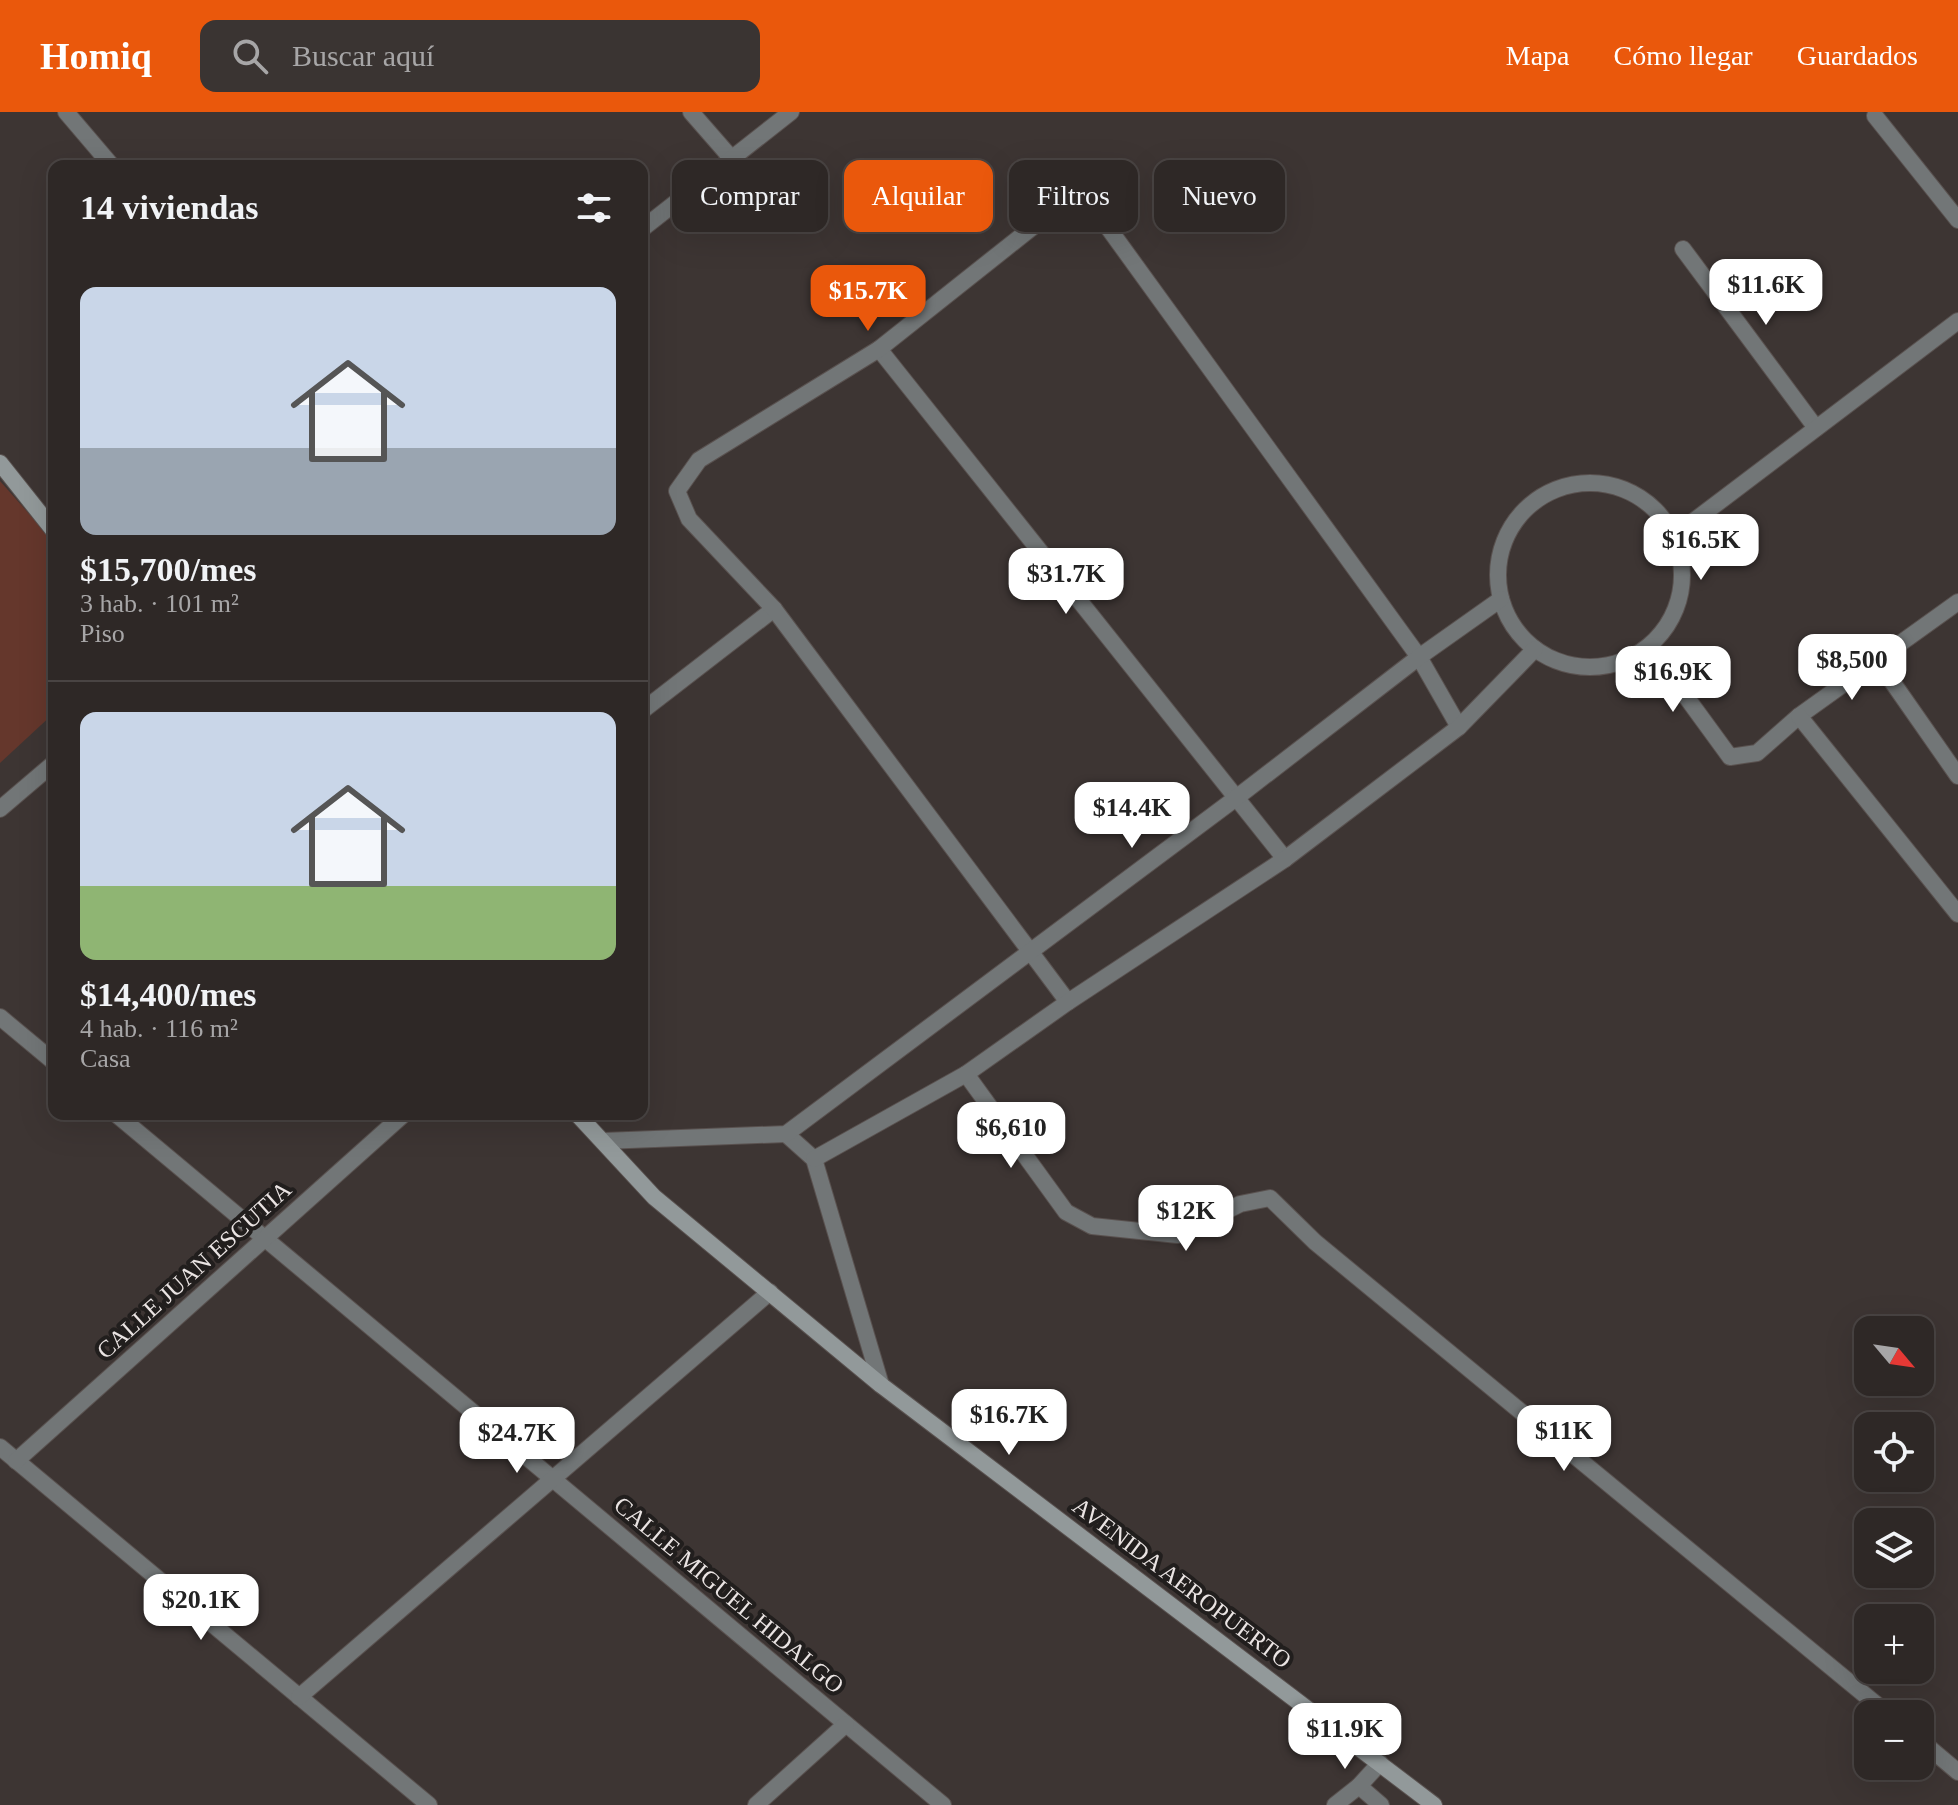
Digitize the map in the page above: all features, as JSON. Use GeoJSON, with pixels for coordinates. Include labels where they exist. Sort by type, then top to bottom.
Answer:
{"type":"FeatureCollection","features":[{"type":"Feature","properties":{"kind":"main road"},"geometry":{"type":"LineString","coordinates":[[0,463],[48,523]]}},
{"type":"Feature","properties":{"kind":"main road","name":"AVENIDA AEROPUERTO"},"geometry":{"type":"LineString","coordinates":[[583,1120],[654,1197],[881,1385],[1434,1805]]}},
{"type":"Feature","properties":{"kind":"street"},"geometry":{"type":"LineString","coordinates":[[66,112],[107,160]]}},
{"type":"Feature","properties":{"kind":"street"},"geometry":{"type":"LineString","coordinates":[[691,112],[732,159]]}},
{"type":"Feature","properties":{"kind":"street"},"geometry":{"type":"LineString","coordinates":[[648,224],[791,112]]}},
{"type":"Feature","properties":{"kind":"street"},"geometry":{"type":"LineString","coordinates":[[1875,116],[1958,220]]}},
{"type":"Feature","properties":{"kind":"street"},"geometry":{"type":"LineString","coordinates":[[1068,1002],[774,609],[689,519],[677,491],[699,460],[879,349],[1049,214],[1080,207],[1104,222],[1419,657],[1459,727]]}},
{"type":"Feature","properties":{"kind":"street"},"geometry":{"type":"LineString","coordinates":[[1683,249],[1816,428]]}},
{"type":"Feature","properties":{"kind":"street"},"geometry":{"type":"LineString","coordinates":[[1674,536],[1958,321]]}},
{"type":"Feature","properties":{"kind":"street"},"geometry":{"type":"LineString","coordinates":[[879,349],[1285,859]]}},
{"type":"Feature","properties":{"kind":"street"},"geometry":{"type":"LineString","coordinates":[[1604,483],[1633,493],[1657,511],[1674,536],[1682,565],[1680,595],[1669,623],[1649,646],[1622,662],[1592,667],[1562,663],[1535,649],[1514,627],[1501,599],[1498,569],[1505,539],[1522,513],[1546,494],[1574,484],[1604,483]]}},
{"type":"Feature","properties":{"kind":"street"},"geometry":{"type":"LineString","coordinates":[[603,1141],[786,1134],[1236,798],[1419,657],[1501,599]]}},
{"type":"Feature","properties":{"kind":"street"},"geometry":{"type":"LineString","coordinates":[[1649,646],[1730,757],[1757,753],[1799,716],[1958,602]]}},
{"type":"Feature","properties":{"kind":"street"},"geometry":{"type":"LineString","coordinates":[[648,706],[774,609]]}},
{"type":"Feature","properties":{"kind":"street"},"geometry":{"type":"LineString","coordinates":[[814,1159],[966,1074],[1068,1002],[1285,859],[1459,727],[1535,649]]}},
{"type":"Feature","properties":{"kind":"street"},"geometry":{"type":"LineString","coordinates":[[1877,660],[1958,776]]}},
{"type":"Feature","properties":{"kind":"street"},"geometry":{"type":"LineString","coordinates":[[1799,716],[1958,914]]}},
{"type":"Feature","properties":{"kind":"street"},"geometry":{"type":"LineString","coordinates":[[0,809],[48,768]]}},
{"type":"Feature","properties":{"kind":"street"},"geometry":{"type":"LineString","coordinates":[[0,1017],[48,1057]]}},
{"type":"Feature","properties":{"kind":"street"},"geometry":{"type":"LineString","coordinates":[[966,1074],[1066,1212],[1092,1226],[1178,1235],[1240,1204],[1270,1198],[1315,1242],[1871,1700]]}},
{"type":"Feature","properties":{"kind":"street","name":"CALLE MIGUEL HIDALGO"},"geometry":{"type":"LineString","coordinates":[[123,1120],[943,1805]]}},
{"type":"Feature","properties":{"kind":"street","name":"CALLE JUAN ESCUTIA"},"geometry":{"type":"LineString","coordinates":[[16,1461],[397,1120]]}},
{"type":"Feature","properties":{"kind":"street"},"geometry":{"type":"LineString","coordinates":[[786,1134],[814,1159],[881,1385]]}},
{"type":"Feature","properties":{"kind":"street"},"geometry":{"type":"LineString","coordinates":[[299,1697],[770,1292]]}},
{"type":"Feature","properties":{"kind":"street"},"geometry":{"type":"LineString","coordinates":[[0,1447],[429,1805]]}},
{"type":"Feature","properties":{"kind":"street"},"geometry":{"type":"LineString","coordinates":[[756,1805],[846,1724]]}},
{"type":"Feature","properties":{"kind":"street"},"geometry":{"type":"LineString","coordinates":[[1934,1752],[1958,1772]]}},
{"type":"Feature","properties":{"kind":"street"},"geometry":{"type":"LineString","coordinates":[[1335,1805],[1359,1786],[1380,1763]]}},
{"type":"Feature","properties":{"kind":"street"},"geometry":{"type":"LineString","coordinates":[[1359,1786],[1381,1805]]}},
{"type":"Feature","properties":{"kind":"shaded area"},"geometry":{"type":"Polygon","coordinates":[[[0,481],[48,535],[48,719],[0,763],[0,481]]]}}]}
